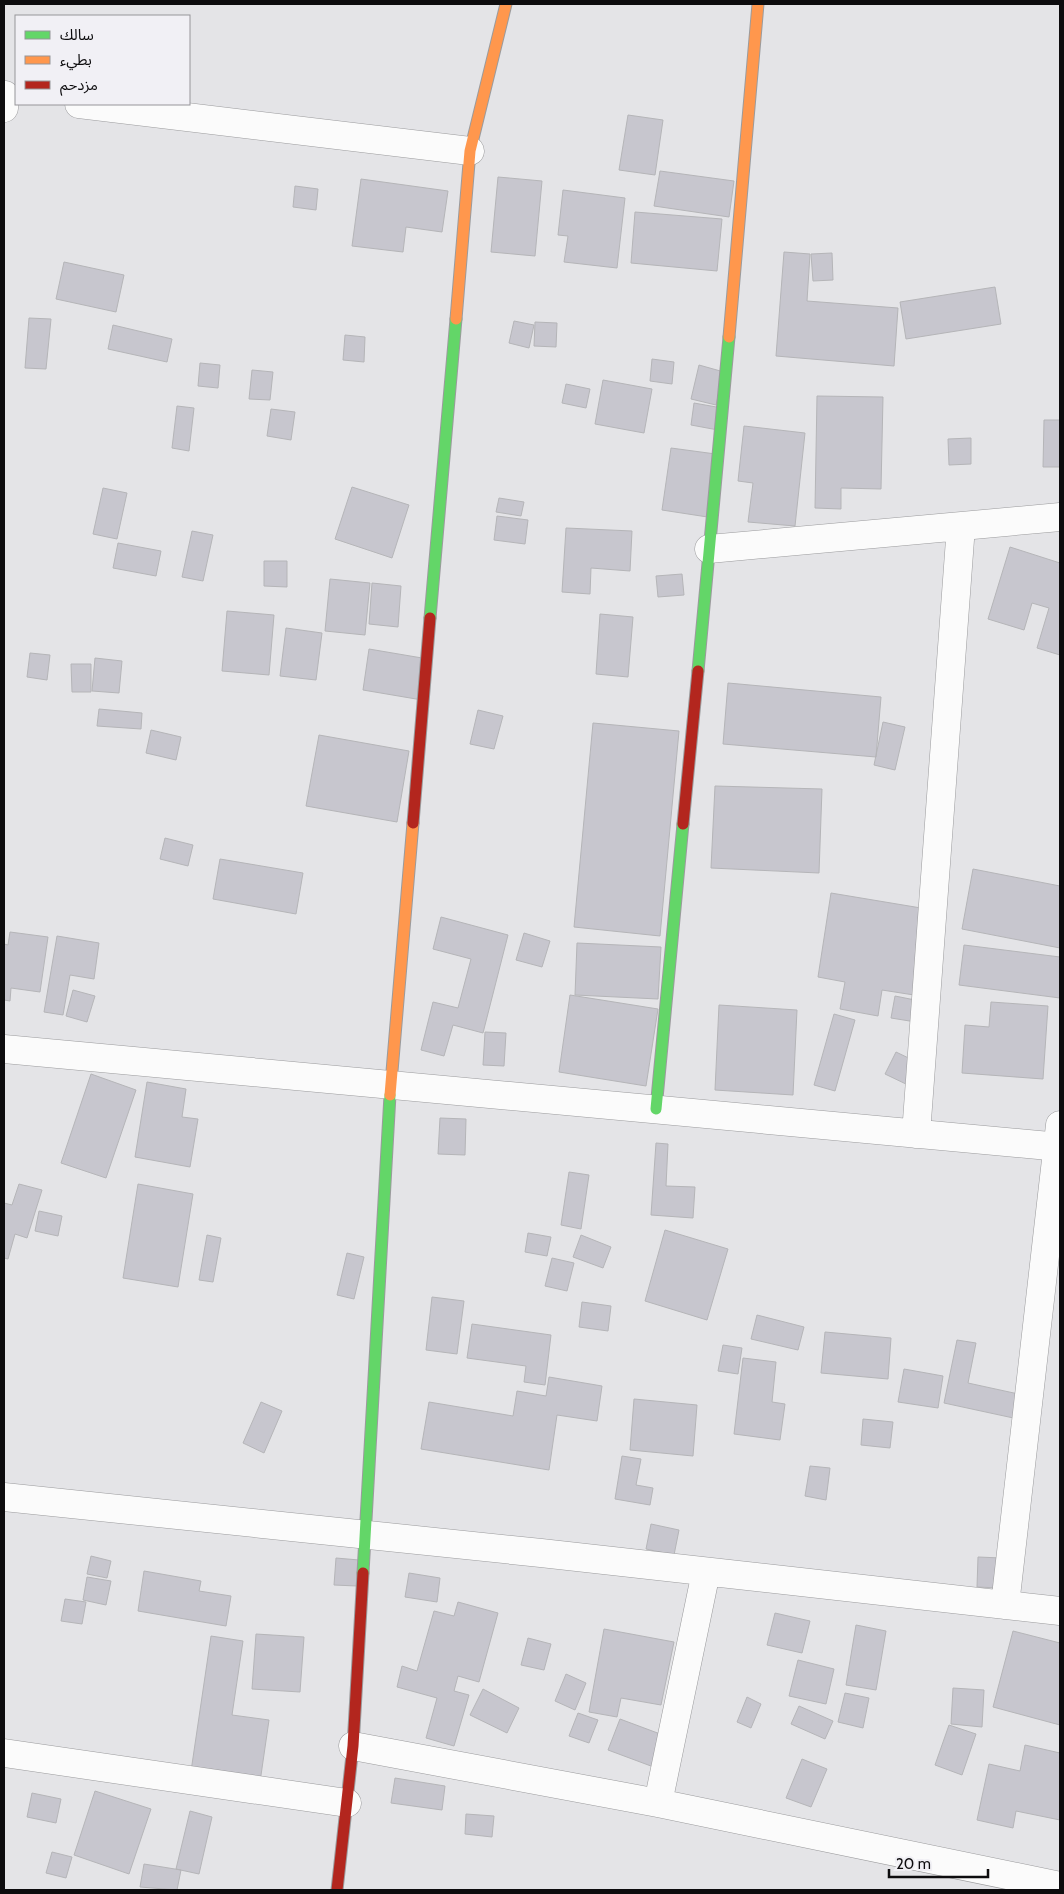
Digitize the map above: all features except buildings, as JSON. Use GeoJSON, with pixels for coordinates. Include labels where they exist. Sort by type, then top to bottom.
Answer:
{"type":"FeatureCollection","features":[{"type":"Feature","properties":{"kind":"street"},"geometry":{"type":"LineString","coordinates":[[337,1890],[353,1746],[391,1085],[470,151],[506,4]]}},
{"type":"Feature","properties":{"kind":"street"},"geometry":{"type":"LineString","coordinates":[[656,1109],[758,4]]}},
{"type":"Feature","properties":{"kind":"street"},"geometry":{"type":"LineString","coordinates":[[87,105],[470,151]]}},
{"type":"Feature","properties":{"kind":"street"},"geometry":{"type":"LineString","coordinates":[[709,549],[1060,517]]}},
{"type":"Feature","properties":{"kind":"street"},"geometry":{"type":"LineString","coordinates":[[916,1134],[961,526]]}},
{"type":"Feature","properties":{"kind":"street"},"geometry":{"type":"LineString","coordinates":[[4,1049],[916,1134],[1060,1140],[1006,1605]]}},
{"type":"Feature","properties":{"kind":"street"},"geometry":{"type":"LineString","coordinates":[[4,1497],[1060,1611]]}},
{"type":"Feature","properties":{"kind":"street"},"geometry":{"type":"LineString","coordinates":[[658,1803],[706,1572]]}},
{"type":"Feature","properties":{"kind":"street"},"geometry":{"type":"LineString","coordinates":[[353,1746],[658,1803],[1060,1886]]}},
{"type":"Feature","properties":{"kind":"street"},"geometry":{"type":"LineString","coordinates":[[4,1753],[347,1802]]}},
{"type":"Feature","properties":{"kind":"traffic: fast"},"geometry":{"type":"LineString","coordinates":[[430,618],[456,319]]}},
{"type":"Feature","properties":{"kind":"traffic: fast"},"geometry":{"type":"LineString","coordinates":[[698,671],[729,337]]}},
{"type":"Feature","properties":{"kind":"traffic: fast"},"geometry":{"type":"LineString","coordinates":[[656,1109],[683,824]]}},
{"type":"Feature","properties":{"kind":"traffic: fast"},"geometry":{"type":"LineString","coordinates":[[363,1573],[390,1095]]}},
{"type":"Feature","properties":{"kind":"traffic: slow"},"geometry":{"type":"LineString","coordinates":[[456,319],[470,151],[506,4]]}},
{"type":"Feature","properties":{"kind":"traffic: slow"},"geometry":{"type":"LineString","coordinates":[[729,337],[758,4]]}},
{"type":"Feature","properties":{"kind":"traffic: slow"},"geometry":{"type":"LineString","coordinates":[[390,1095],[413,823]]}},
{"type":"Feature","properties":{"kind":"traffic: jam"},"geometry":{"type":"LineString","coordinates":[[413,823],[430,618]]}},
{"type":"Feature","properties":{"kind":"traffic: jam"},"geometry":{"type":"LineString","coordinates":[[683,824],[698,671]]}},
{"type":"Feature","properties":{"kind":"traffic: jam"},"geometry":{"type":"LineString","coordinates":[[337,1890],[353,1746],[363,1573]]}}]}
